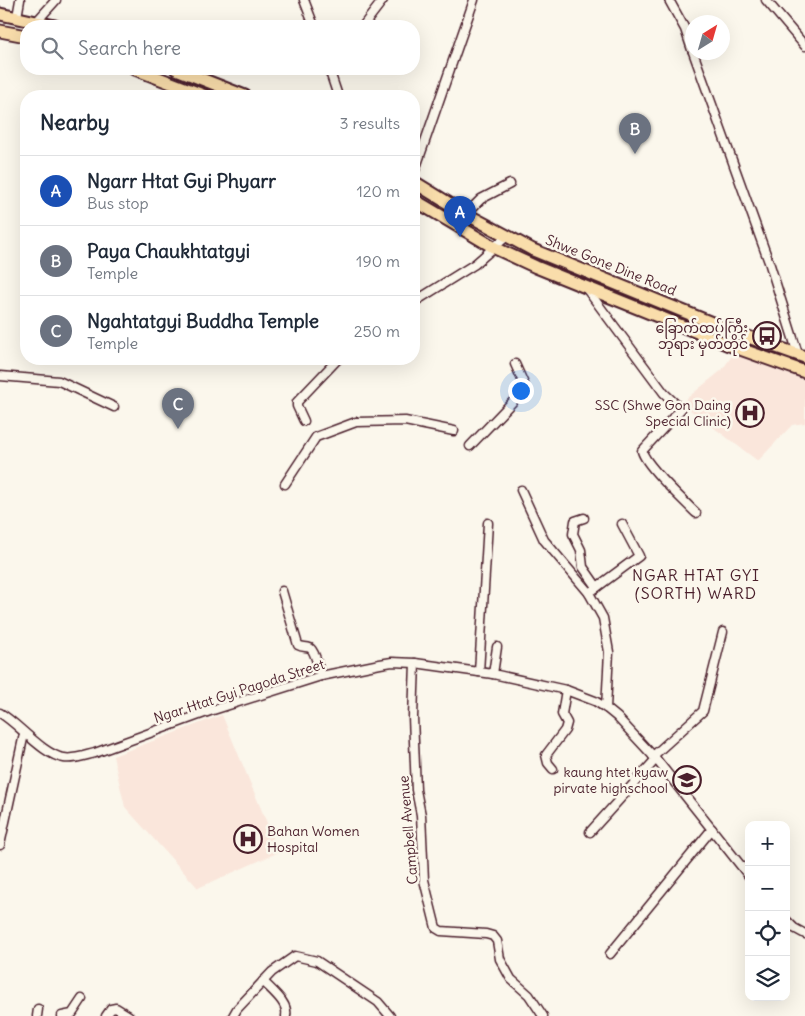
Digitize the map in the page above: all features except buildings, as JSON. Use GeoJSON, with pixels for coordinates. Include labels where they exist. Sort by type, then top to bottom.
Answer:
{"type":"FeatureCollection","features":[{"type":"Feature","properties":{"kind":"main road"},"geometry":{"type":"LineString","coordinates":[[0,14],[32,20]]}},
{"type":"Feature","properties":{"kind":"main road"},"geometry":{"type":"LineString","coordinates":[[0,31],[20,35]]}},
{"type":"Feature","properties":{"kind":"main road"},"geometry":{"type":"LineString","coordinates":[[151,75],[189,90]]}},
{"type":"Feature","properties":{"kind":"main road"},"geometry":{"type":"LineString","coordinates":[[191,75],[230,90]]}},
{"type":"Feature","properties":{"kind":"main road","name":"Shwe Gone Dine Road"},"geometry":{"type":"LineString","coordinates":[[420,186],[466,214],[533,250],[734,332],[801,356]]}},
{"type":"Feature","properties":{"kind":"main road"},"geometry":{"type":"LineString","coordinates":[[420,204],[495,248],[536,267],[729,345],[805,372]]}},
{"type":"Feature","properties":{"kind":"street"},"geometry":{"type":"LineString","coordinates":[[18,17],[20,0]]}},
{"type":"Feature","properties":{"kind":"street"},"geometry":{"type":"LineString","coordinates":[[38,20],[56,0]]}},
{"type":"Feature","properties":{"kind":"street"},"geometry":{"type":"LineString","coordinates":[[304,0],[312,20]]}},
{"type":"Feature","properties":{"kind":"street"},"geometry":{"type":"LineString","coordinates":[[368,20],[383,0]]}},
{"type":"Feature","properties":{"kind":"street"},"geometry":{"type":"LineString","coordinates":[[420,156],[474,0]]}},
{"type":"Feature","properties":{"kind":"street"},"geometry":{"type":"LineString","coordinates":[[669,0],[685,29]]}},
{"type":"Feature","properties":{"kind":"street"},"geometry":{"type":"LineString","coordinates":[[766,0],[805,46]]}},
{"type":"Feature","properties":{"kind":"street"},"geometry":{"type":"LineString","coordinates":[[696,60],[801,356]]}},
{"type":"Feature","properties":{"kind":"street"},"geometry":{"type":"LineString","coordinates":[[332,75],[336,90]]}},
{"type":"Feature","properties":{"kind":"street"},"geometry":{"type":"LineString","coordinates":[[466,214],[481,199],[510,184]]}},
{"type":"Feature","properties":{"kind":"street"},"geometry":{"type":"LineString","coordinates":[[420,298],[475,264],[507,236]]}},
{"type":"Feature","properties":{"kind":"street"},"geometry":{"type":"LineString","coordinates":[[584,286],[664,393],[681,409],[642,451],[656,471],[696,513]]}},
{"type":"Feature","properties":{"kind":"street"},"geometry":{"type":"LineString","coordinates":[[470,446],[522,392],[524,384],[515,364]]}},
{"type":"Feature","properties":{"kind":"street"},"geometry":{"type":"LineString","coordinates":[[304,421],[297,402],[332,365]]}},
{"type":"Feature","properties":{"kind":"street"},"geometry":{"type":"LineString","coordinates":[[0,376],[59,381],[114,407]]}},
{"type":"Feature","properties":{"kind":"street"},"geometry":{"type":"LineString","coordinates":[[285,484],[316,437],[356,422],[405,421],[454,431]]}},
{"type":"Feature","properties":{"kind":"street"},"geometry":{"type":"LineString","coordinates":[[520,490],[544,540],[589,593],[603,618],[609,652],[606,708]]}},
{"type":"Feature","properties":{"kind":"street"},"geometry":{"type":"LineString","coordinates":[[584,518],[575,521],[573,534],[580,550],[582,566],[597,587]]}},
{"type":"Feature","properties":{"kind":"street"},"geometry":{"type":"LineString","coordinates":[[479,672],[488,523]]}},
{"type":"Feature","properties":{"kind":"street"},"geometry":{"type":"LineString","coordinates":[[589,593],[639,556],[622,524]]}},
{"type":"Feature","properties":{"kind":"street"},"geometry":{"type":"LineString","coordinates":[[282,591],[298,645],[314,651],[320,676]]}},
{"type":"Feature","properties":{"kind":"street"},"geometry":{"type":"LineString","coordinates":[[590,832],[654,758],[703,711],[724,632]]}},
{"type":"Feature","properties":{"kind":"street"},"geometry":{"type":"LineString","coordinates":[[493,674],[497,647]]}},
{"type":"Feature","properties":{"kind":"street","name":"Ngar Htat Gyi Pagoda Street"},"geometry":{"type":"LineString","coordinates":[[0,713],[7,717],[24,734],[55,755],[64,758],[95,753],[210,711],[320,676],[392,662],[415,663],[493,674],[566,690],[595,701],[617,716],[654,758],[745,871]]}},
{"type":"Feature","properties":{"kind":"street","name":"Campbell Avenue"},"geometry":{"type":"LineString","coordinates":[[415,663],[413,717],[416,790],[421,815],[424,880],[436,928],[441,931],[493,936],[497,941],[500,959],[511,979],[528,995],[543,1016]]}},
{"type":"Feature","properties":{"kind":"street"},"geometry":{"type":"LineString","coordinates":[[553,769],[548,763],[546,755],[565,730],[567,724],[562,714],[566,690]]}},
{"type":"Feature","properties":{"kind":"street"},"geometry":{"type":"LineString","coordinates":[[0,844],[24,734]]}},
{"type":"Feature","properties":{"kind":"street"},"geometry":{"type":"LineString","coordinates":[[610,954],[712,829]]}},
{"type":"Feature","properties":{"kind":"street"},"geometry":{"type":"LineString","coordinates":[[790,924],[805,934]]}},
{"type":"Feature","properties":{"kind":"street"},"geometry":{"type":"LineString","coordinates":[[233,1016],[237,1009],[272,972],[295,956],[317,961],[378,1002],[390,1016]]}},
{"type":"Feature","properties":{"kind":"street"},"geometry":{"type":"LineString","coordinates":[[263,982],[284,1004],[287,1012],[286,1016]]}},
{"type":"Feature","properties":{"kind":"street"},"geometry":{"type":"LineString","coordinates":[[62,1016],[72,1014],[82,999]]}},
{"type":"Feature","properties":{"kind":"street"},"geometry":{"type":"LineString","coordinates":[[106,1016],[111,1009],[116,1008],[129,1016]]}},
{"type":"Feature","properties":{"kind":"shaded area","name":"SSC (Shwe Gon Daing Special Clinic)"},"geometry":{"type":"Polygon","coordinates":[[[736,350],[805,377],[805,423],[792,425],[758,461],[681,403],[722,370],[736,350]]]}},
{"type":"Feature","properties":{"kind":"shaded area"},"geometry":{"type":"Polygon","coordinates":[[[222,715],[279,852],[198,888],[125,807],[113,756],[222,715]]]}},
{"type":"Feature","properties":{"kind":"place","name":"Paya Chaukhtatgyi"},"geometry":{"type":"Point","coordinates":[635,154]}},
{"type":"Feature","properties":{"kind":"place","name":"Ngarr Htat Gyi Phyarr"},"geometry":{"type":"Point","coordinates":[460,237]}},
{"type":"Feature","properties":{"kind":"place","name":"ခြောက်ထပ်ကြီး ဘုရား မှတ်တိုင်"},"geometry":{"type":"Point","coordinates":[767,336]}},
{"type":"Feature","properties":{"kind":"place","name":"SSC (Shwe Gon Daing Special Clinic)"},"geometry":{"type":"Point","coordinates":[750,413]}},
{"type":"Feature","properties":{"kind":"place","name":"Ngahtatgyi Buddha Temple"},"geometry":{"type":"Point","coordinates":[178,429]}},
{"type":"Feature","properties":{"kind":"place","name":"kaung htet kyaw pirvate highschool"},"geometry":{"type":"Point","coordinates":[687,780]}},
{"type":"Feature","properties":{"kind":"place","name":"Bahan Women Hospital"},"geometry":{"type":"Point","coordinates":[248,839]}},
{"type":"Feature","properties":{"kind":"district","name":"NGAR HTAT GYI (SORTH) WARD"},"geometry":{"type":"Point","coordinates":[696,584]}}]}
